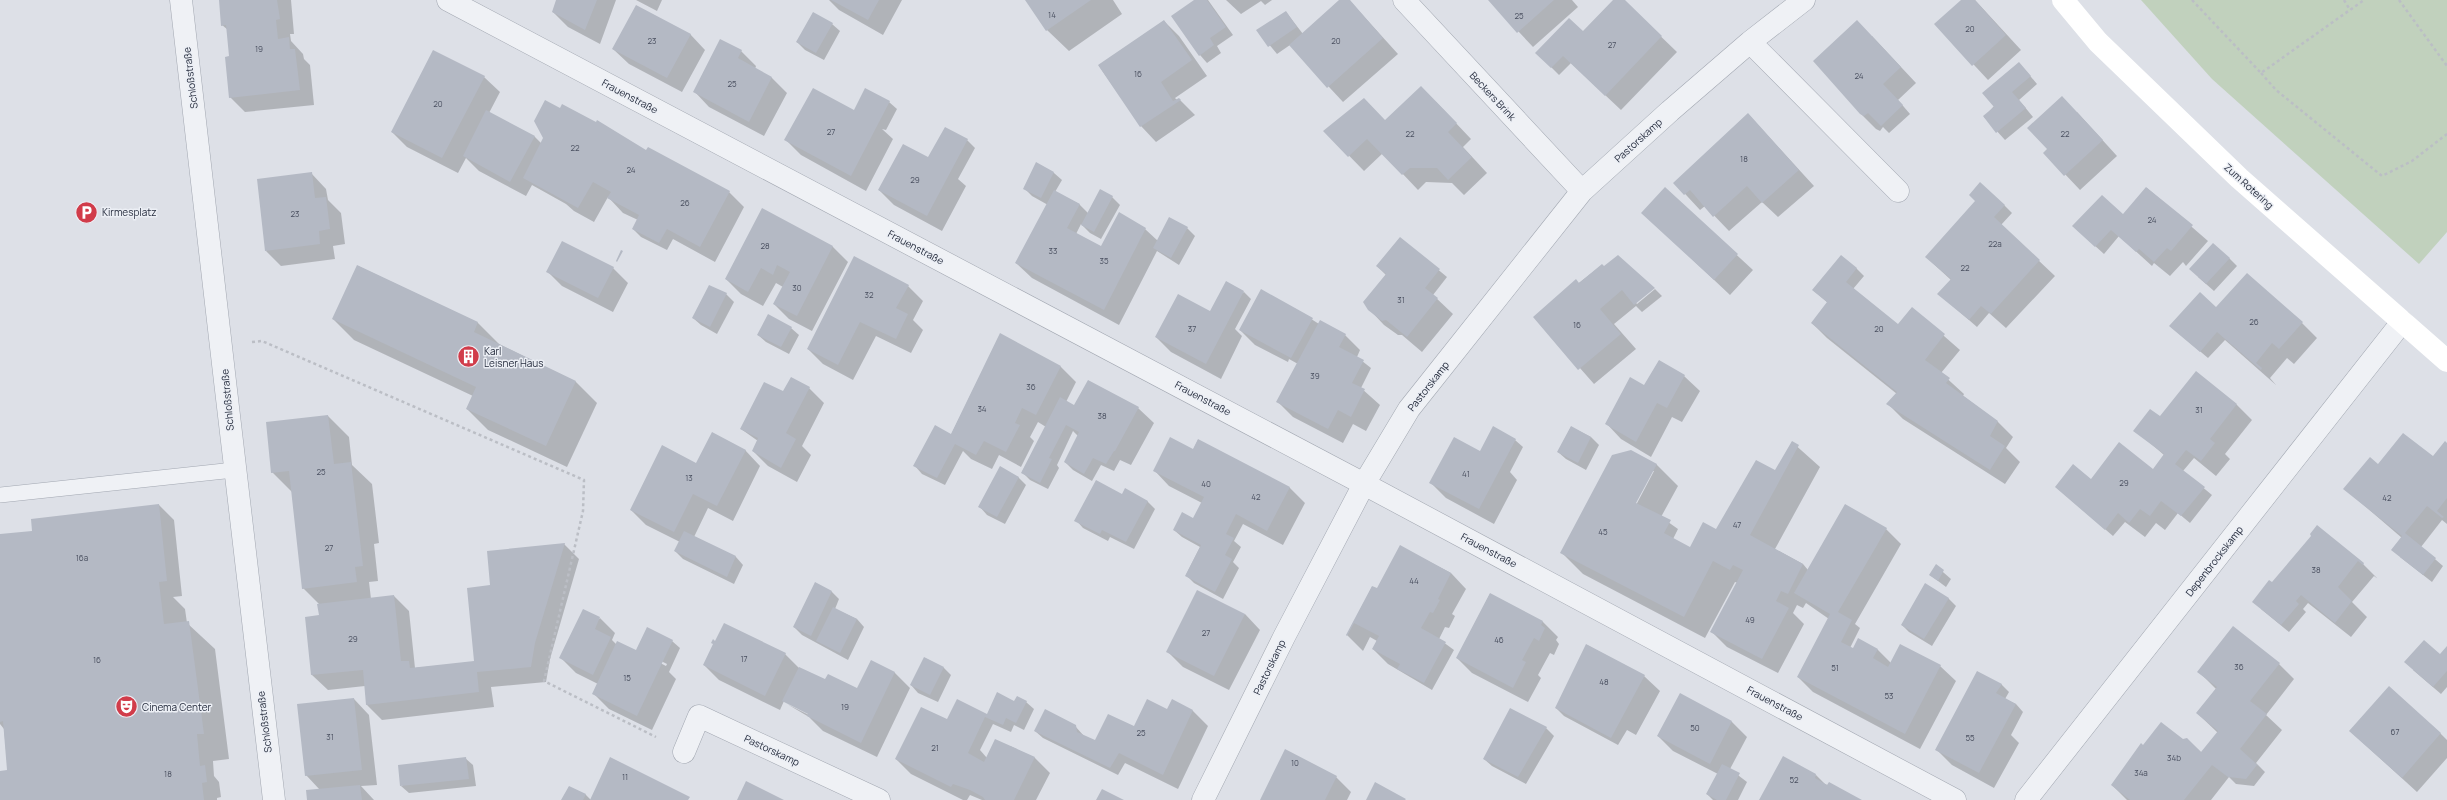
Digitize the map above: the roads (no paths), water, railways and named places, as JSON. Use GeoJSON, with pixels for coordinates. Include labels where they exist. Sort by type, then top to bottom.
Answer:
{"type":"FeatureCollection","features":[{"type":"Feature","properties":{"kind":"street","name":"Schloßstraße"},"geometry":{"type":"LineString","coordinates":[[181,0],[222,348],[234,470],[274,800]]}},
{"type":"Feature","properties":{"kind":"street","name":"Frauenstraße"},"geometry":{"type":"LineString","coordinates":[[448,0],[1364,484],[1955,800]]}},
{"type":"Feature","properties":{"kind":"street","name":"Beckers Brink"},"geometry":{"type":"LineString","coordinates":[[1404,0],[1582,191]]}},
{"type":"Feature","properties":{"kind":"street","name":"Pastorskamp"},"geometry":{"type":"LineString","coordinates":[[1203,800],[1284,638],[1364,484],[1410,409],[1582,191],[1750,42],[1804,0]]}},
{"type":"Feature","properties":{"kind":"street","name":"Zum Rotering"},"geometry":{"type":"LineString","coordinates":[[2063,0],[2098,42],[2239,178],[2447,361]]}},
{"type":"Feature","properties":{"kind":"street"},"geometry":{"type":"LineString","coordinates":[[1750,42],[1898,191]]}},
{"type":"Feature","properties":{"kind":"street","name":"Depenbrockskamp"},"geometry":{"type":"LineString","coordinates":[[2026,800],[2402,322]]}},
{"type":"Feature","properties":{"kind":"street","name":"Pastorskamp"},"geometry":{"type":"LineString","coordinates":[[684,752],[699,716],[879,800]]}},
{"type":"Feature","properties":{"kind":"lane"},"geometry":{"type":"LineString","coordinates":[[0,495],[234,470]]}},
{"type":"Feature","properties":{"kind":"place","name":"Kirmesplatz"},"geometry":{"type":"Point","coordinates":[87,212]}},
{"type":"Feature","properties":{"kind":"place","name":"Karl Leisner Haus"},"geometry":{"type":"Point","coordinates":[468,357]}},
{"type":"Feature","properties":{"kind":"place","name":"Cinema Center"},"geometry":{"type":"Point","coordinates":[127,707]}}]}
